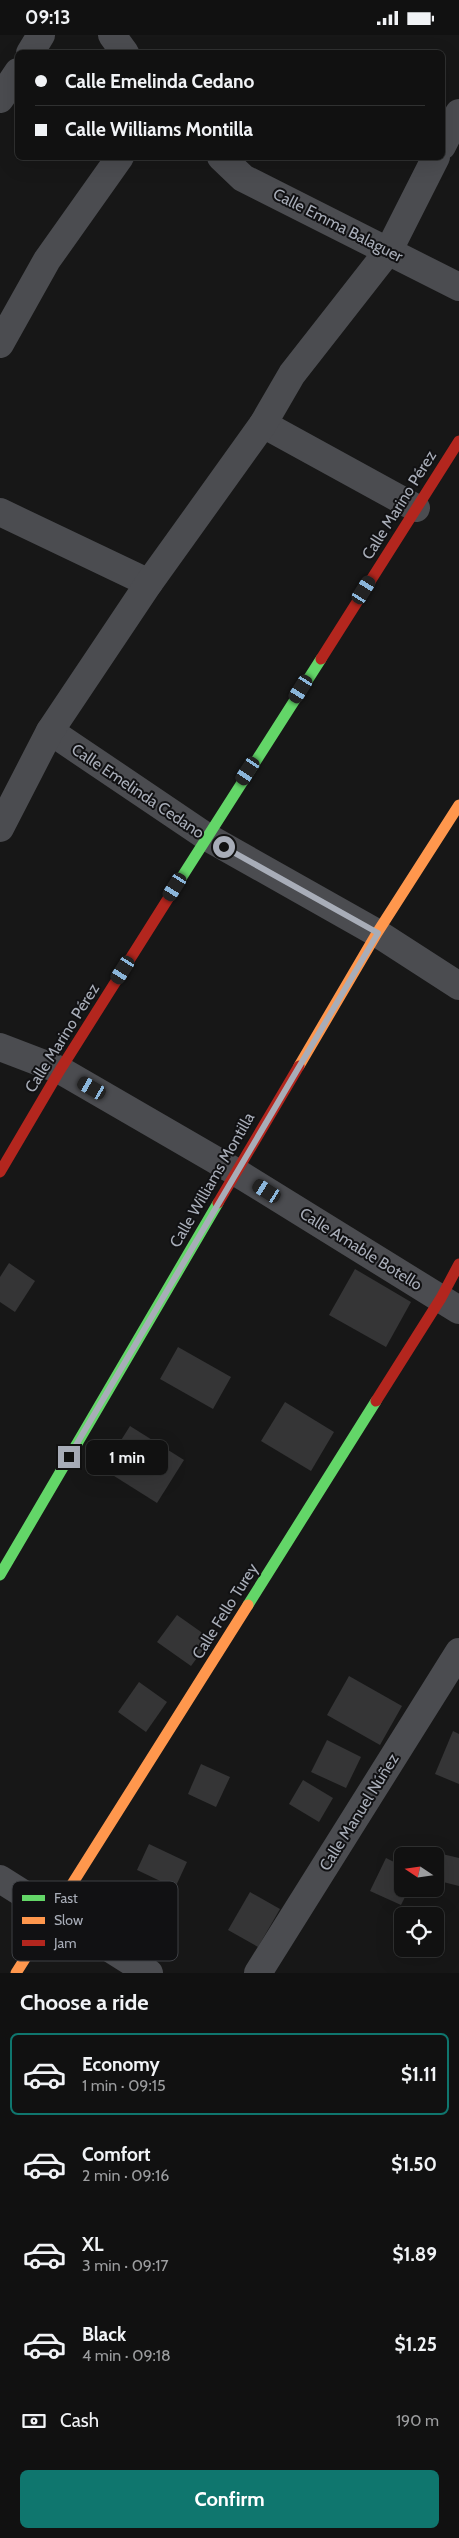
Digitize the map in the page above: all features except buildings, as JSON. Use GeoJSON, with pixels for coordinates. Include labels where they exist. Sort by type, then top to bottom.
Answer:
{"type":"FeatureCollection","features":[{"type":"Feature","properties":{"kind":"street"},"geometry":{"type":"LineString","coordinates":[[32,50],[41,35]]}},
{"type":"Feature","properties":{"kind":"street"},"geometry":{"type":"LineString","coordinates":[[112,35],[123,50]]}},
{"type":"Feature","properties":{"kind":"street"},"geometry":{"type":"LineString","coordinates":[[0,99],[15,76]]}},
{"type":"Feature","properties":{"kind":"street"},"geometry":{"type":"LineString","coordinates":[[445,139],[459,113]]}},
{"type":"Feature","properties":{"kind":"street"},"geometry":{"type":"LineString","coordinates":[[0,344],[46,260],[118,160]]}},
{"type":"Feature","properties":{"kind":"street","name":"Calle Emma Balaguer"},"geometry":{"type":"LineString","coordinates":[[224,160],[243,178],[459,287]]}},
{"type":"Feature","properties":{"kind":"street"},"geometry":{"type":"LineString","coordinates":[[0,828],[50,731],[149,583],[263,424],[292,374],[389,250],[434,160]]}},
{"type":"Feature","properties":{"kind":"street"},"geometry":{"type":"LineString","coordinates":[[263,424],[416,508]]}},
{"type":"Feature","properties":{"kind":"street","name":"Calle Marino Pérez"},"geometry":{"type":"LineString","coordinates":[[0,1172],[60,1070],[206,837],[459,441]]}},
{"type":"Feature","properties":{"kind":"street"},"geometry":{"type":"LineString","coordinates":[[0,512],[149,583]]}},
{"type":"Feature","properties":{"kind":"street","name":"Calle Emelinda Cedano"},"geometry":{"type":"LineString","coordinates":[[50,731],[206,837],[378,933],[459,986]]}},
{"type":"Feature","properties":{"kind":"street","name":"Calle Williams Montilla"},"geometry":{"type":"LineString","coordinates":[[0,1575],[236,1171],[378,933],[459,805]]}},
{"type":"Feature","properties":{"kind":"street","name":"Calle Amable Botello"},"geometry":{"type":"LineString","coordinates":[[0,1047],[60,1070],[236,1171],[450,1304]]}},
{"type":"Feature","properties":{"kind":"street","name":"Calle Fello Turey"},"geometry":{"type":"LineString","coordinates":[[75,1881],[450,1304],[459,1264]]}},
{"type":"Feature","properties":{"kind":"street","name":"Calle Manuel Núñez"},"geometry":{"type":"LineString","coordinates":[[258,1973],[459,1652]]}},
{"type":"Feature","properties":{"kind":"street"},"geometry":{"type":"LineString","coordinates":[[0,1879],[12,1887]]}},
{"type":"Feature","properties":{"kind":"street","name":"Calle Fello Turey"},"geometry":{"type":"LineString","coordinates":[[16,1973],[24,1961]]}},
{"type":"Feature","properties":{"kind":"street"},"geometry":{"type":"LineString","coordinates":[[130,1961],[149,1973]]}},
{"type":"Feature","properties":{"kind":"traffic: fast"},"geometry":{"type":"LineString","coordinates":[[171,894],[321,659]]}},
{"type":"Feature","properties":{"kind":"traffic: fast"},"geometry":{"type":"LineString","coordinates":[[0,1575],[218,1203]]}},
{"type":"Feature","properties":{"kind":"traffic: fast"},"geometry":{"type":"LineString","coordinates":[[248,1605],[376,1401]]}},
{"type":"Feature","properties":{"kind":"traffic: slow"},"geometry":{"type":"LineString","coordinates":[[299,1066],[377,933],[459,805]]}},
{"type":"Feature","properties":{"kind":"traffic: slow"},"geometry":{"type":"LineString","coordinates":[[74,1881],[248,1605]]}},
{"type":"Feature","properties":{"kind":"traffic: slow"},"geometry":{"type":"LineString","coordinates":[[16,1973],[24,1961]]}},
{"type":"Feature","properties":{"kind":"traffic: jam"},"geometry":{"type":"LineString","coordinates":[[321,659],[459,441]]}},
{"type":"Feature","properties":{"kind":"traffic: jam"},"geometry":{"type":"LineString","coordinates":[[0,1172],[60,1070],[171,894]]}},
{"type":"Feature","properties":{"kind":"traffic: jam"},"geometry":{"type":"LineString","coordinates":[[218,1203],[299,1066]]}},
{"type":"Feature","properties":{"kind":"traffic: jam"},"geometry":{"type":"LineString","coordinates":[[376,1401],[441,1298],[459,1264]]}},
{"type":"Feature","properties":{"kind":"route"},"geometry":{"type":"LineString","coordinates":[[69,1457],[378,933],[224,847]]}}]}
